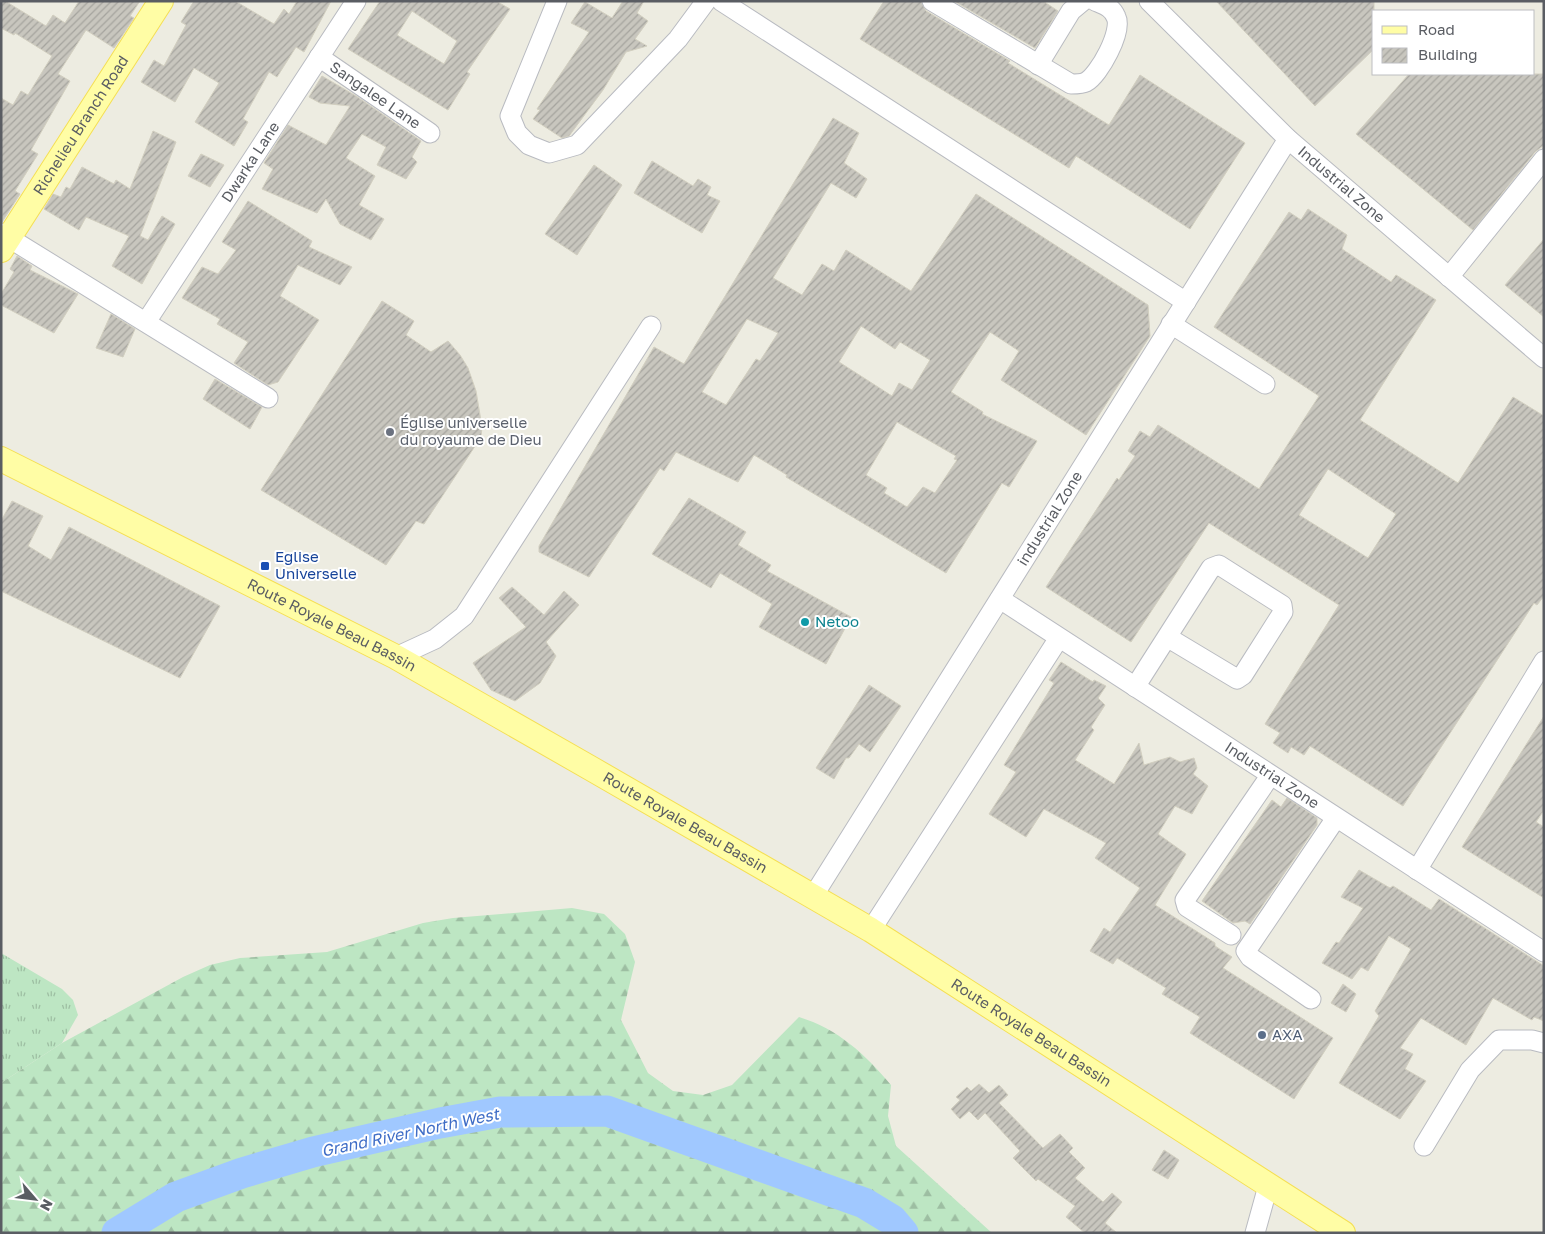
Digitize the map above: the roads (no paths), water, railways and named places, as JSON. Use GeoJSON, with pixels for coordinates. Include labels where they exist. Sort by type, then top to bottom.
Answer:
{"type":"FeatureCollection","features":[{"type":"Feature","properties":{"kind":"main road","name":"Richelieu Branch Road"},"geometry":{"type":"LineString","coordinates":[[4,240],[161,1]]}},
{"type":"Feature","properties":{"kind":"main road","name":"Route Royale Beau Bassin"},"geometry":{"type":"LineString","coordinates":[[1,459],[396,657],[812,898],[871,930],[1344,1233]]}},
{"type":"Feature","properties":{"kind":"street","name":"Dwarka Lane"},"geometry":{"type":"LineString","coordinates":[[146,322],[356,1]]}},
{"type":"Feature","properties":{"kind":"street"},"geometry":{"type":"LineString","coordinates":[[556,1],[510,116],[517,134],[529,145],[549,153],[577,145],[596,128],[678,39],[706,1]]}},
{"type":"Feature","properties":{"kind":"street"},"geometry":{"type":"LineString","coordinates":[[721,1],[1186,302]]}},
{"type":"Feature","properties":{"kind":"street"},"geometry":{"type":"LineString","coordinates":[[932,1],[1071,84],[1085,83],[1097,74],[1117,33],[1118,19],[1110,8],[1095,1]]}},
{"type":"Feature","properties":{"kind":"street"},"geometry":{"type":"LineString","coordinates":[[1038,65],[1070,11],[1083,1]]}},
{"type":"Feature","properties":{"kind":"street","name":"Industrial Zone"},"geometry":{"type":"LineString","coordinates":[[1149,1],[1288,140],[1544,358]]}},
{"type":"Feature","properties":{"kind":"street","name":"Sangalee Lane"},"geometry":{"type":"LineString","coordinates":[[320,58],[430,133]]}},
{"type":"Feature","properties":{"kind":"street","name":"industrial Zone"},"geometry":{"type":"LineString","coordinates":[[812,898],[1288,140]]}},
{"type":"Feature","properties":{"kind":"street"},"geometry":{"type":"LineString","coordinates":[[1449,277],[1544,160]]}},
{"type":"Feature","properties":{"kind":"street"},"geometry":{"type":"LineString","coordinates":[[4,240],[146,322],[268,398]]}},
{"type":"Feature","properties":{"kind":"street"},"geometry":{"type":"LineString","coordinates":[[1171,324],[1265,384]]}},
{"type":"Feature","properties":{"kind":"street"},"geometry":{"type":"LineString","coordinates":[[396,657],[435,639],[464,616],[651,326]]}},
{"type":"Feature","properties":{"kind":"street"},"geometry":{"type":"LineString","coordinates":[[1135,687],[1211,568],[1219,564],[1282,605],[1283,612],[1243,676],[1237,679],[1167,637]]}},
{"type":"Feature","properties":{"kind":"street","name":"Industrial Zone"},"geometry":{"type":"LineString","coordinates":[[1000,599],[1270,776],[1544,952]]}},
{"type":"Feature","properties":{"kind":"street"},"geometry":{"type":"LineString","coordinates":[[871,930],[1059,638]]}},
{"type":"Feature","properties":{"kind":"street"},"geometry":{"type":"LineString","coordinates":[[1417,870],[1544,661]]}},
{"type":"Feature","properties":{"kind":"street"},"geometry":{"type":"LineString","coordinates":[[1231,935],[1187,907],[1185,900],[1270,776]]}},
{"type":"Feature","properties":{"kind":"street"},"geometry":{"type":"LineString","coordinates":[[1311,999],[1250,957],[1246,951],[1336,818]]}},
{"type":"Feature","properties":{"kind":"street"},"geometry":{"type":"LineString","coordinates":[[1424,1146],[1470,1070],[1498,1040],[1532,1040],[1544,1043]]}},
{"type":"Feature","properties":{"kind":"street"},"geometry":{"type":"LineString","coordinates":[[1255,1233],[1268,1186]]}},
{"type":"Feature","properties":{"kind":"waterway","name":"Grand River North West"},"geometry":{"type":"LineString","coordinates":[[117,1233],[176,1197],[242,1173],[313,1152],[440,1123],[500,1112],[607,1111],[864,1203],[892,1220],[903,1233]]}},
{"type":"Feature","properties":{"kind":"place","name":"Église universelle du royaume de Dieu"},"geometry":{"type":"Point","coordinates":[390,432]}},
{"type":"Feature","properties":{"kind":"place","name":"Eglise Universelle"},"geometry":{"type":"Point","coordinates":[265,566]}},
{"type":"Feature","properties":{"kind":"place","name":"Netoo"},"geometry":{"type":"Point","coordinates":[805,622]}},
{"type":"Feature","properties":{"kind":"place","name":"AXA"},"geometry":{"type":"Point","coordinates":[1262,1035]}}]}
